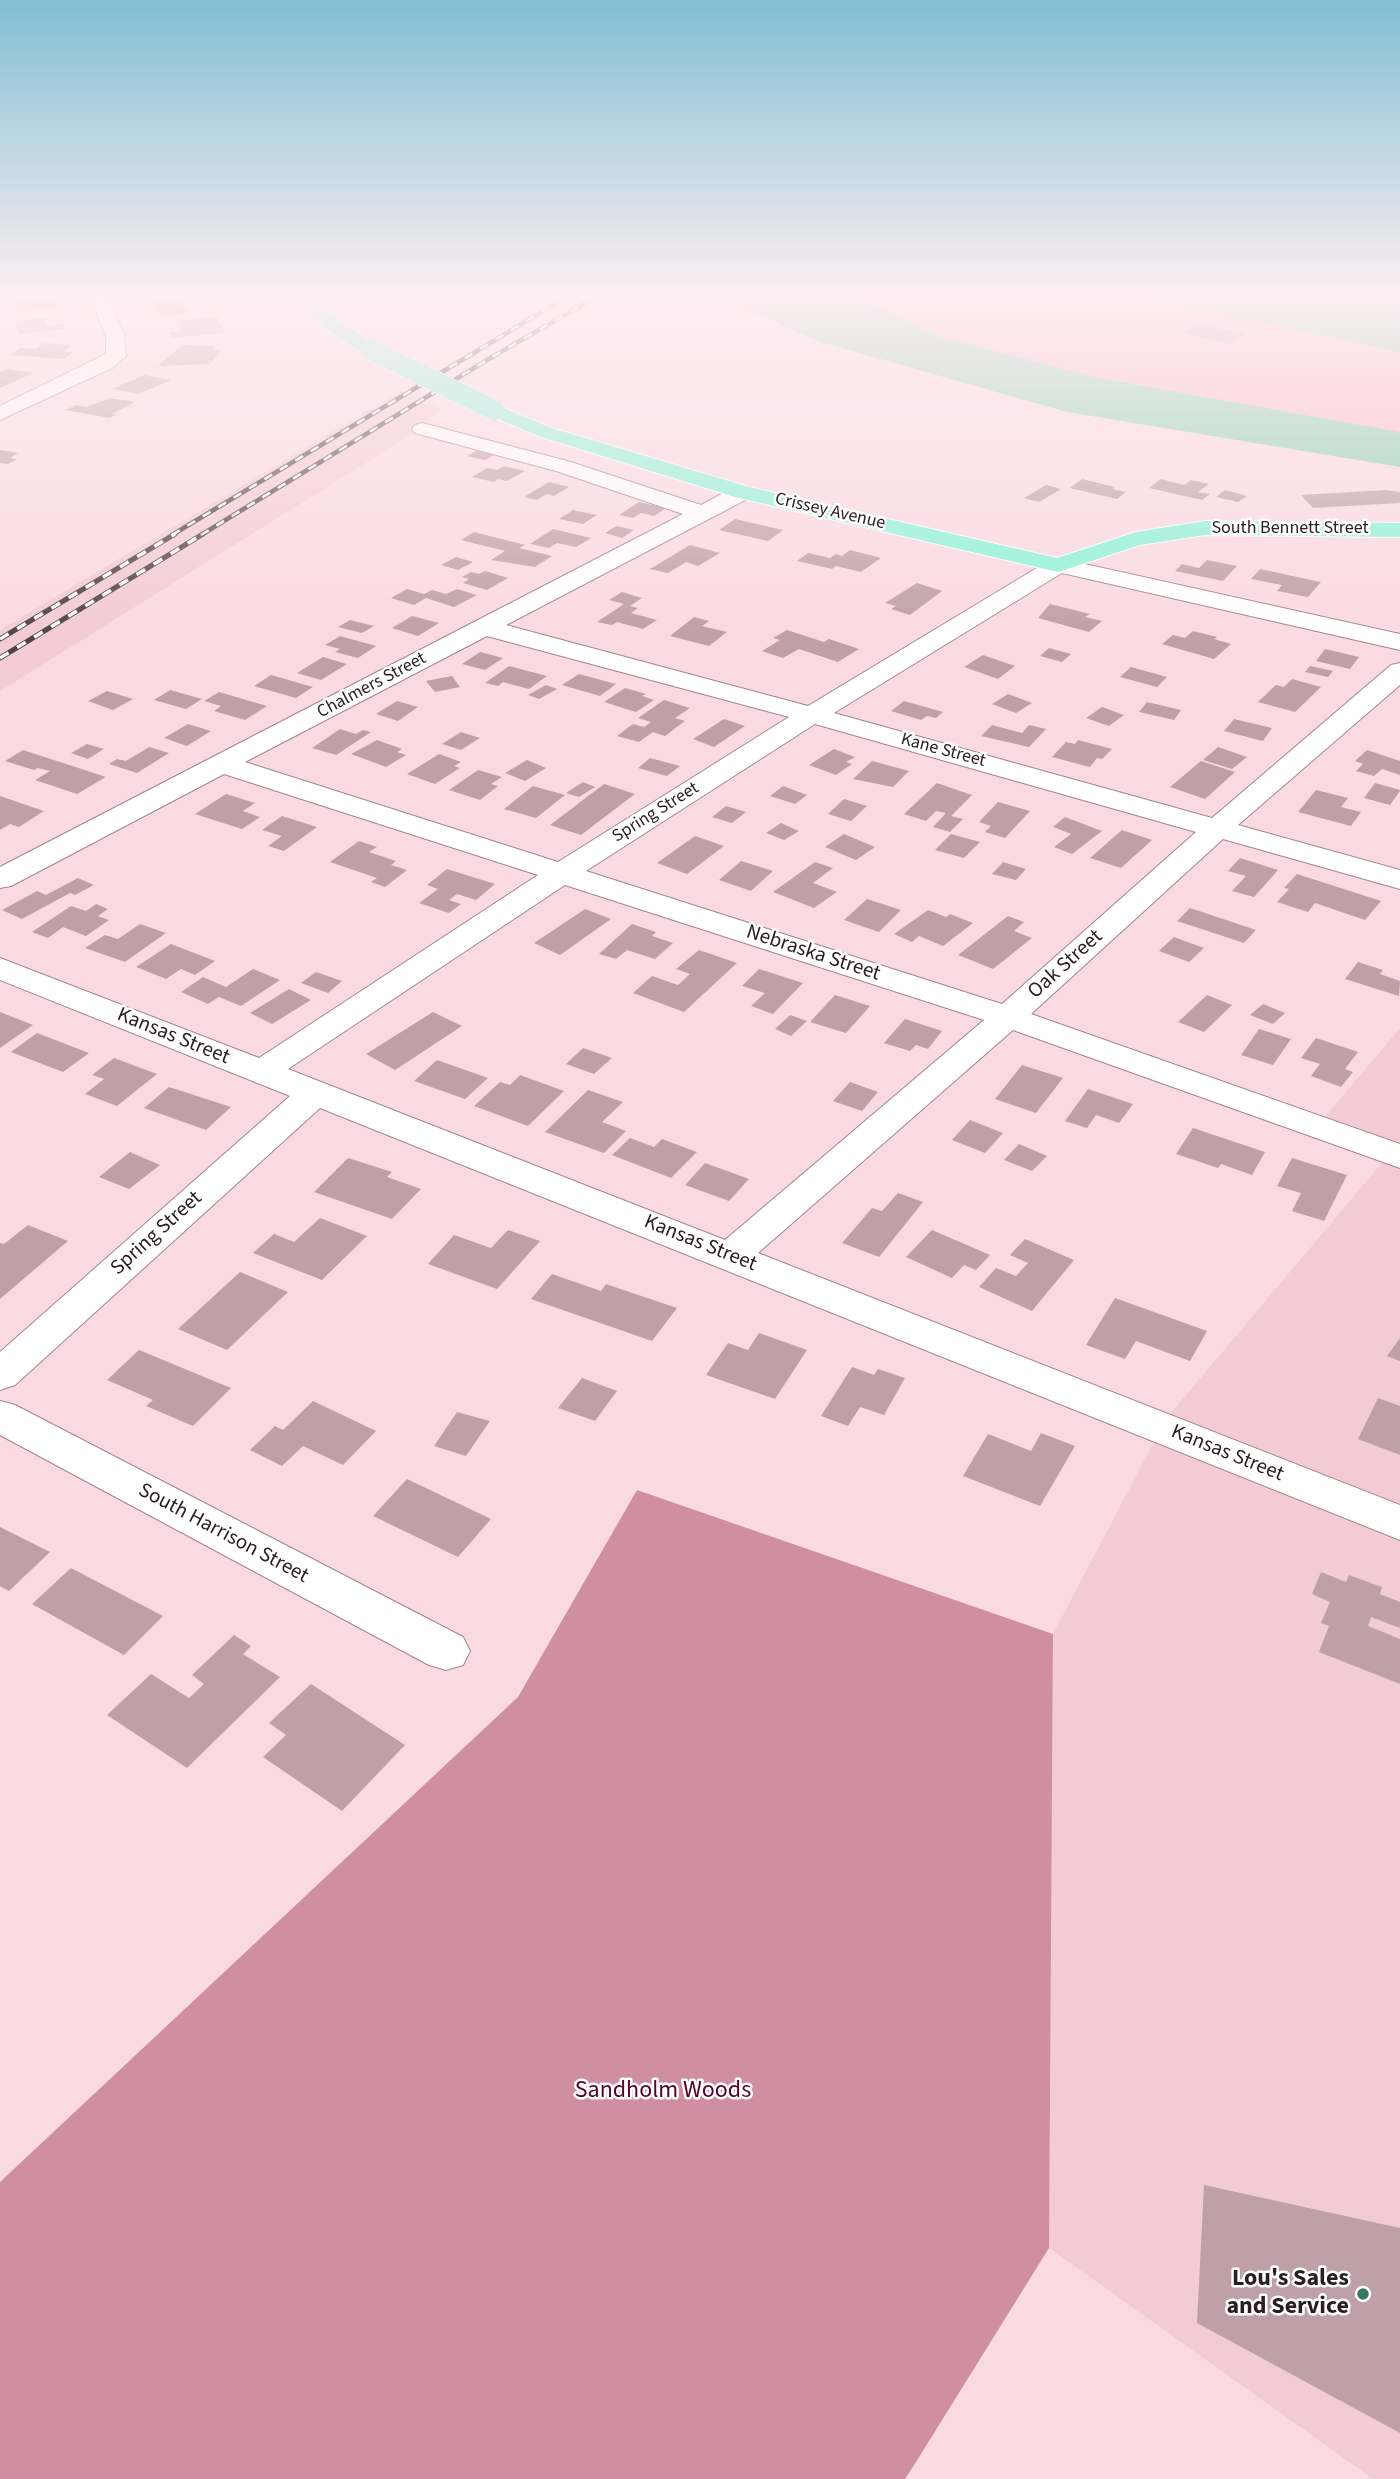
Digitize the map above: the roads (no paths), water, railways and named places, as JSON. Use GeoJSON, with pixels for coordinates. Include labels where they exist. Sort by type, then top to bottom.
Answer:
{"type":"FeatureCollection","features":[{"type":"Feature","properties":{"kind":"main road","name":"Crissey Avenue"},"geometry":{"type":"LineString","coordinates":[[485,406],[545,432],[743,492],[1058,565]]}},
{"type":"Feature","properties":{"kind":"main road"},"geometry":{"type":"LineString","coordinates":[[854,517],[975,538],[1040,545],[1077,543],[1145,530],[1205,528]]}},
{"type":"Feature","properties":{"kind":"main road","name":"South Bennett Street"},"geometry":{"type":"LineString","coordinates":[[1058,565],[1136,539],[1205,528],[1400,530]]}},
{"type":"Feature","properties":{"kind":"street"},"geometry":{"type":"LineString","coordinates":[[0,414],[17,406]]}},
{"type":"Feature","properties":{"kind":"street"},"geometry":{"type":"LineString","coordinates":[[422,429],[522,453],[656,495],[702,513]]}},
{"type":"Feature","properties":{"kind":"street","name":"Chalmers Street"},"geometry":{"type":"LineString","coordinates":[[0,879],[743,492]]}},
{"type":"Feature","properties":{"kind":"street","name":"Crissey Avenue"},"geometry":{"type":"LineString","coordinates":[[1058,565],[1400,642]]}},
{"type":"Feature","properties":{"kind":"street","name":"Spring Street"},"geometry":{"type":"LineString","coordinates":[[261,1072],[561,872],[812,715],[960,629],[1058,565]]}},
{"type":"Feature","properties":{"kind":"street","name":"Kane Street"},"geometry":{"type":"LineString","coordinates":[[484,627],[1219,827],[1400,880]]}},
{"type":"Feature","properties":{"kind":"street","name":"Oak Street"},"geometry":{"type":"LineString","coordinates":[[731,1256],[1008,1017],[1219,827],[1400,671]]}},
{"type":"Feature","properties":{"kind":"street","name":"Nebraska Street"},"geometry":{"type":"LineString","coordinates":[[222,764],[1008,1017],[1400,1157]]}},
{"type":"Feature","properties":{"kind":"street","name":"Kansas Street"},"geometry":{"type":"LineString","coordinates":[[0,968],[1400,1523]]}},
{"type":"Feature","properties":{"kind":"street","name":"Spring Street"},"geometry":{"type":"LineString","coordinates":[[0,1376],[315,1093]]}},
{"type":"Feature","properties":{"kind":"street","name":"South Harrison Street"},"geometry":{"type":"LineString","coordinates":[[0,1416],[446,1651]]}},
{"type":"Feature","properties":{"kind":"railway"},"geometry":{"type":"LineString","coordinates":[[172,535],[386,406]]}},
{"type":"Feature","properties":{"kind":"railway"},"geometry":{"type":"LineString","coordinates":[[201,535],[412,406]]}},
{"type":"Feature","properties":{"kind":"railway"},"geometry":{"type":"LineString","coordinates":[[0,639],[175,534]]}},
{"type":"Feature","properties":{"kind":"railway"},"geometry":{"type":"LineString","coordinates":[[0,658],[203,534]]}},
{"type":"Feature","properties":{"kind":"place","name":"Lou's Sales and Service"},"geometry":{"type":"Point","coordinates":[1363,2294]}},
{"type":"Feature","properties":{"kind":"park label","name":"Sandholm Woods"},"geometry":{"type":"Point","coordinates":[663,2092]}}]}
